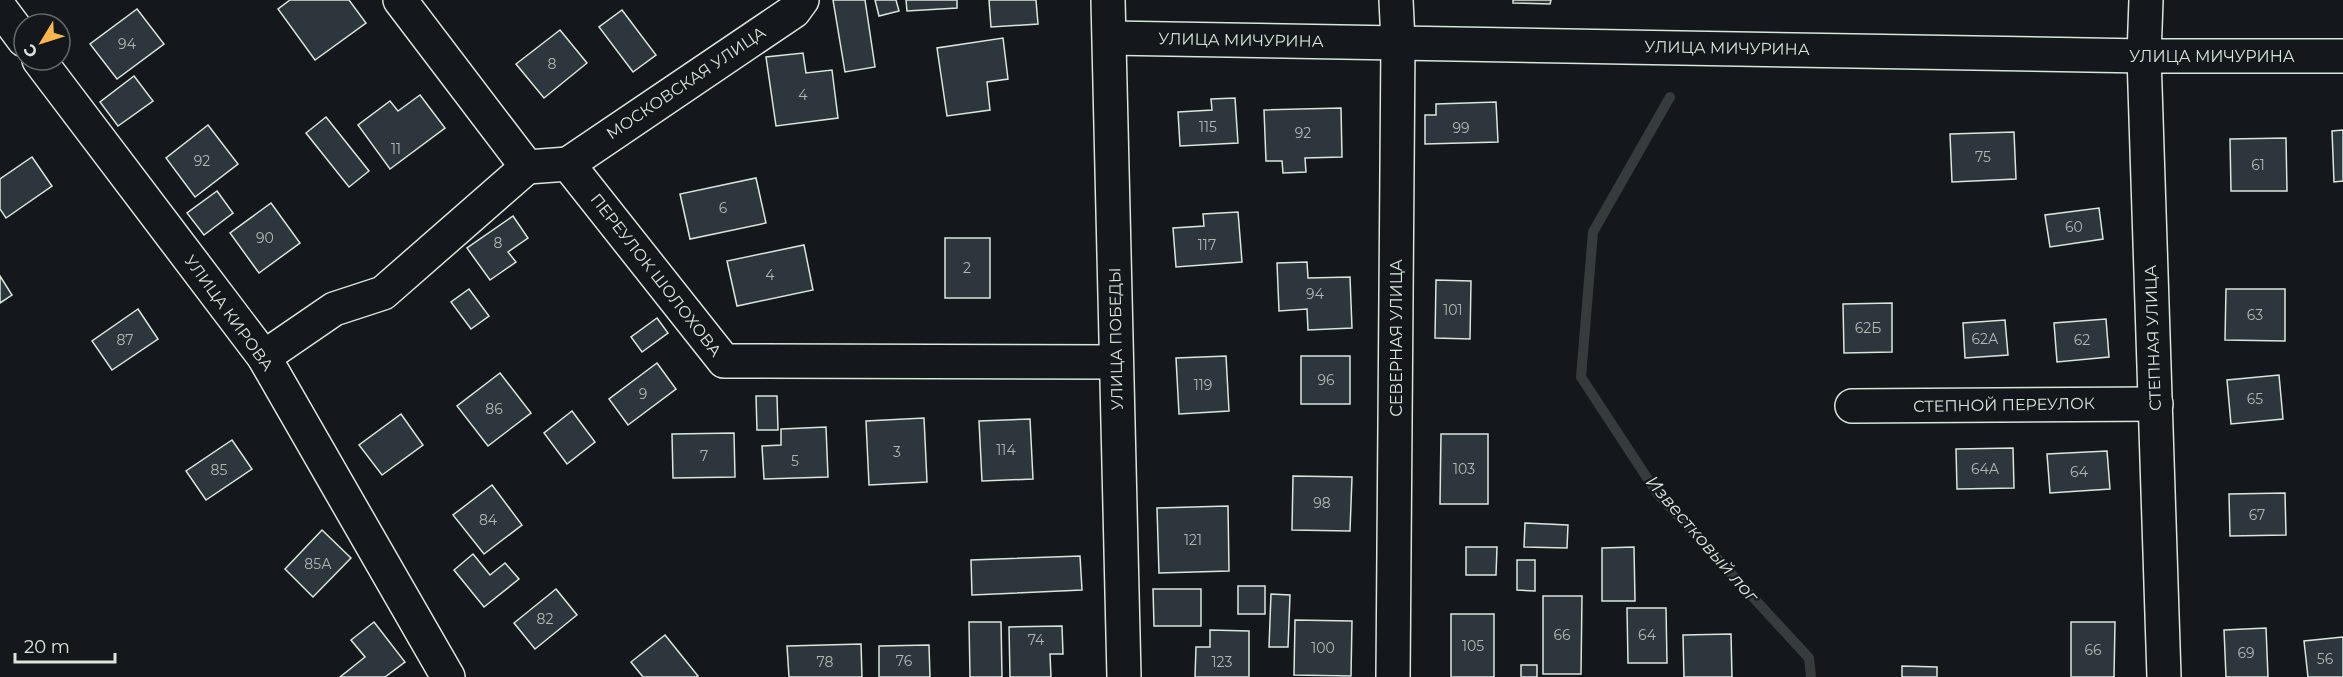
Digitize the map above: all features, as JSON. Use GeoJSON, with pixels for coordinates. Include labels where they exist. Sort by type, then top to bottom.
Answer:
{"type":"FeatureCollection","features":[{"type":"Feature","properties":{"kind":"street"},"geometry":{"type":"LineString","coordinates":[[400,0],[527,167]]}},
{"type":"Feature","properties":{"kind":"street","name":"МОСКОВСКАЯ УЛИЦА"},"geometry":{"type":"LineString","coordinates":[[568,164],[794,11],[802,0]]}},
{"type":"Feature","properties":{"kind":"street","name":"УЛИЦА ПОБЕДЫ"},"geometry":{"type":"LineString","coordinates":[[1108,0],[1124,677]]}},
{"type":"Feature","properties":{"kind":"street","name":"СЕВЕРНАЯ УЛИЦА"},"geometry":{"type":"LineString","coordinates":[[1393,677],[1398,42],[1396,0]]}},
{"type":"Feature","properties":{"kind":"street","name":"СТЕПНАЯ УЛИЦА"},"geometry":{"type":"LineString","coordinates":[[2146,0],[2144,56],[2164,677]]}},
{"type":"Feature","properties":{"kind":"street"},"geometry":{"type":"LineString","coordinates":[[0,9],[12,24]]}},
{"type":"Feature","properties":{"kind":"street","name":"УЛИЦА МИЧУРИНА"},"geometry":{"type":"LineString","coordinates":[[1110,38],[2144,56],[2343,56]]}},
{"type":"Feature","properties":{"kind":"street","name":"УЛИЦА КИРОВА"},"geometry":{"type":"LineString","coordinates":[[48,72],[264,357],[447,677]]}},
{"type":"Feature","properties":{"kind":"street"},"geometry":{"type":"LineString","coordinates":[[264,357],[334,309],[383,293],[527,167],[568,164]]}},
{"type":"Feature","properties":{"kind":"street","name":"ПЕРЕУЛОК ШОЛОХОВА"},"geometry":{"type":"LineString","coordinates":[[568,164],[724,361],[1116,363]]}},
{"type":"Feature","properties":{"kind":"street","name":"СТЕПНОЙ ПЕРЕУЛОК"},"geometry":{"type":"LineString","coordinates":[[1852,406],[2156,404]]}},
{"type":"Feature","properties":{"kind":"building"},"geometry":{"type":"Polygon","coordinates":[[[290,0],[349,0],[366,23],[315,60],[278,9],[290,0]]]}},
{"type":"Feature","properties":{"kind":"building"},"geometry":{"type":"Polygon","coordinates":[[[833,0],[865,0],[875,67],[845,72],[833,0]]]}},
{"type":"Feature","properties":{"kind":"building"},"geometry":{"type":"Polygon","coordinates":[[[875,0],[896,0],[899,11],[879,16],[875,0]]]}},
{"type":"Feature","properties":{"kind":"building"},"geometry":{"type":"Polygon","coordinates":[[[906,0],[957,0],[957,8],[907,11],[906,0]]]}},
{"type":"Feature","properties":{"kind":"building"},"geometry":{"type":"Polygon","coordinates":[[[989,0],[1036,0],[1038,24],[991,27],[989,0]]]}},
{"type":"Feature","properties":{"kind":"building"},"geometry":{"type":"Polygon","coordinates":[[[1513,0],[1551,0],[1550,4],[1513,3],[1513,0]]]}},
{"type":"Feature","properties":{"kind":"building"},"geometry":{"type":"Polygon","coordinates":[[[137,9],[164,44],[117,79],[90,44],[137,9]]]}},
{"type":"Feature","properties":{"kind":"building"},"geometry":{"type":"Polygon","coordinates":[[[622,10],[656,55],[633,72],[599,27],[622,10]]]}},
{"type":"Feature","properties":{"kind":"building"},"geometry":{"type":"Polygon","coordinates":[[[560,30],[587,63],[544,98],[516,64],[560,30]]]}},
{"type":"Feature","properties":{"kind":"building"},"geometry":{"type":"Polygon","coordinates":[[[1003,38],[1008,79],[987,82],[990,110],[947,116],[937,48],[1003,38]]]}},
{"type":"Feature","properties":{"kind":"building"},"geometry":{"type":"Polygon","coordinates":[[[803,53],[806,73],[832,70],[838,118],[776,126],[766,57],[803,53]]]}},
{"type":"Feature","properties":{"kind":"building"},"geometry":{"type":"Polygon","coordinates":[[[134,76],[153,101],[118,126],[100,102],[134,76]]]}},
{"type":"Feature","properties":{"kind":"building"},"geometry":{"type":"Polygon","coordinates":[[[420,95],[445,128],[390,169],[358,125],[390,101],[398,111],[420,95]]]}},
{"type":"Feature","properties":{"kind":"building"},"geometry":{"type":"Polygon","coordinates":[[[1235,98],[1238,143],[1180,146],[1178,112],[1212,110],[1211,99],[1235,98]]]}},
{"type":"Feature","properties":{"kind":"building"},"geometry":{"type":"Polygon","coordinates":[[[1496,102],[1498,142],[1425,144],[1425,115],[1436,115],[1436,104],[1496,102]]]}},
{"type":"Feature","properties":{"kind":"building"},"geometry":{"type":"Polygon","coordinates":[[[1341,108],[1342,157],[1305,158],[1306,172],[1283,173],[1282,161],[1266,161],[1264,110],[1341,108]]]}},
{"type":"Feature","properties":{"kind":"building"},"geometry":{"type":"Polygon","coordinates":[[[326,117],[369,171],[349,187],[306,133],[326,117]]]}},
{"type":"Feature","properties":{"kind":"building"},"geometry":{"type":"Polygon","coordinates":[[[208,125],[238,164],[195,197],[166,158],[208,125]]]}},
{"type":"Feature","properties":{"kind":"building"},"geometry":{"type":"Polygon","coordinates":[[[2343,130],[2343,181],[2334,182],[2332,131],[2343,130]]]}},
{"type":"Feature","properties":{"kind":"building"},"geometry":{"type":"Polygon","coordinates":[[[2014,132],[2016,179],[1952,182],[1950,134],[2014,132]]]}},
{"type":"Feature","properties":{"kind":"building"},"geometry":{"type":"Polygon","coordinates":[[[2286,138],[2287,191],[2231,191],[2230,139],[2286,138]]]}},
{"type":"Feature","properties":{"kind":"building"},"geometry":{"type":"Polygon","coordinates":[[[32,157],[52,186],[6,218],[0,209],[0,179],[32,157]]]}},
{"type":"Feature","properties":{"kind":"building"},"geometry":{"type":"Polygon","coordinates":[[[756,178],[766,223],[690,239],[680,194],[756,178]]]}},
{"type":"Feature","properties":{"kind":"building"},"geometry":{"type":"Polygon","coordinates":[[[217,191],[233,213],[204,235],[187,213],[217,191]]]}},
{"type":"Feature","properties":{"kind":"building"},"geometry":{"type":"Polygon","coordinates":[[[271,203],[300,243],[259,273],[230,233],[271,203]]]}},
{"type":"Feature","properties":{"kind":"building"},"geometry":{"type":"Polygon","coordinates":[[[2099,208],[2103,239],[2050,247],[2045,215],[2099,208]]]}},
{"type":"Feature","properties":{"kind":"building"},"geometry":{"type":"Polygon","coordinates":[[[1238,212],[1242,262],[1176,267],[1173,228],[1204,226],[1203,214],[1238,212]]]}},
{"type":"Feature","properties":{"kind":"building"},"geometry":{"type":"Polygon","coordinates":[[[513,216],[528,238],[508,252],[516,262],[490,280],[467,248],[513,216]]]}},
{"type":"Feature","properties":{"kind":"building"},"geometry":{"type":"Polygon","coordinates":[[[945,238],[990,238],[990,298],[945,298],[945,238]]]}},
{"type":"Feature","properties":{"kind":"building"},"geometry":{"type":"Polygon","coordinates":[[[804,245],[813,290],[737,306],[727,261],[804,245]]]}},
{"type":"Feature","properties":{"kind":"building"},"geometry":{"type":"Polygon","coordinates":[[[1307,262],[1308,278],[1350,277],[1352,328],[1308,330],[1307,309],[1279,311],[1277,263],[1307,262]]]}},
{"type":"Feature","properties":{"kind":"building"},"geometry":{"type":"Polygon","coordinates":[[[0,276],[12,295],[0,303],[0,276]]]}},
{"type":"Feature","properties":{"kind":"building"},"geometry":{"type":"Polygon","coordinates":[[[1436,280],[1471,281],[1470,339],[1435,338],[1436,280]]]}},
{"type":"Feature","properties":{"kind":"building"},"geometry":{"type":"Polygon","coordinates":[[[469,289],[489,316],[471,329],[451,302],[469,289]]]}},
{"type":"Feature","properties":{"kind":"building"},"geometry":{"type":"Polygon","coordinates":[[[2226,289],[2285,289],[2285,341],[2225,340],[2226,289]]]}},
{"type":"Feature","properties":{"kind":"building"},"geometry":{"type":"Polygon","coordinates":[[[1892,303],[1892,352],[1844,353],[1843,304],[1892,303]]]}},
{"type":"Feature","properties":{"kind":"building"},"geometry":{"type":"Polygon","coordinates":[[[138,309],[158,339],[112,370],[92,341],[138,309]]]}},
{"type":"Feature","properties":{"kind":"building"},"geometry":{"type":"Polygon","coordinates":[[[657,318],[668,333],[642,352],[631,337],[657,318]]]}},
{"type":"Feature","properties":{"kind":"building"},"geometry":{"type":"Polygon","coordinates":[[[2106,319],[2109,357],[2057,362],[2054,323],[2106,319]]]}},
{"type":"Feature","properties":{"kind":"building"},"geometry":{"type":"Polygon","coordinates":[[[2005,320],[2008,355],[1965,358],[1963,323],[2005,320]]]}},
{"type":"Feature","properties":{"kind":"building"},"geometry":{"type":"Polygon","coordinates":[[[1226,356],[1229,411],[1179,414],[1176,358],[1226,356]]]}},
{"type":"Feature","properties":{"kind":"building"},"geometry":{"type":"Polygon","coordinates":[[[1301,356],[1350,356],[1350,404],[1301,404],[1301,356]]]}},
{"type":"Feature","properties":{"kind":"building"},"geometry":{"type":"Polygon","coordinates":[[[657,363],[676,389],[628,425],[609,399],[657,363]]]}},
{"type":"Feature","properties":{"kind":"building"},"geometry":{"type":"Polygon","coordinates":[[[500,373],[531,413],[488,446],[457,406],[500,373]]]}},
{"type":"Feature","properties":{"kind":"building"},"geometry":{"type":"Polygon","coordinates":[[[2279,375],[2283,419],[2231,424],[2227,380],[2279,375]]]}},
{"type":"Feature","properties":{"kind":"building"},"geometry":{"type":"Polygon","coordinates":[[[756,396],[777,396],[778,430],[757,430],[756,396]]]}},
{"type":"Feature","properties":{"kind":"building"},"geometry":{"type":"Polygon","coordinates":[[[572,411],[595,442],[567,464],[544,433],[572,411]]]}},
{"type":"Feature","properties":{"kind":"building"},"geometry":{"type":"Polygon","coordinates":[[[401,414],[423,445],[382,475],[359,445],[401,414]]]}},
{"type":"Feature","properties":{"kind":"building"},"geometry":{"type":"Polygon","coordinates":[[[924,418],[927,482],[869,485],[866,421],[924,418]]]}},
{"type":"Feature","properties":{"kind":"building"},"geometry":{"type":"Polygon","coordinates":[[[1030,419],[1033,479],[982,481],[979,421],[1030,419]]]}},
{"type":"Feature","properties":{"kind":"building"},"geometry":{"type":"Polygon","coordinates":[[[826,427],[828,477],[764,479],[762,446],[781,445],[781,429],[826,427]]]}},
{"type":"Feature","properties":{"kind":"building"},"geometry":{"type":"Polygon","coordinates":[[[734,433],[735,477],[673,478],[672,434],[734,433]]]}},
{"type":"Feature","properties":{"kind":"building"},"geometry":{"type":"Polygon","coordinates":[[[1441,434],[1488,434],[1488,504],[1440,504],[1441,434]]]}},
{"type":"Feature","properties":{"kind":"building"},"geometry":{"type":"Polygon","coordinates":[[[232,440],[252,469],[206,500],[186,471],[232,440]]]}},
{"type":"Feature","properties":{"kind":"building"},"geometry":{"type":"Polygon","coordinates":[[[2013,448],[2014,488],[1957,489],[1956,449],[2013,448]]]}},
{"type":"Feature","properties":{"kind":"building"},"geometry":{"type":"Polygon","coordinates":[[[2107,451],[2110,489],[2050,493],[2047,454],[2107,451]]]}},
{"type":"Feature","properties":{"kind":"building"},"geometry":{"type":"Polygon","coordinates":[[[1293,476],[1352,477],[1350,531],[1292,530],[1293,476]]]}},
{"type":"Feature","properties":{"kind":"building"},"geometry":{"type":"Polygon","coordinates":[[[492,485],[522,525],[484,554],[453,515],[492,485]]]}},
{"type":"Feature","properties":{"kind":"building"},"geometry":{"type":"Polygon","coordinates":[[[2285,493],[2286,535],[2230,536],[2229,494],[2285,493]]]}},
{"type":"Feature","properties":{"kind":"building"},"geometry":{"type":"Polygon","coordinates":[[[1228,506],[1229,571],[1159,573],[1157,508],[1228,506]]]}},
{"type":"Feature","properties":{"kind":"building"},"geometry":{"type":"Polygon","coordinates":[[[1525,523],[1568,525],[1567,548],[1524,547],[1525,523]]]}},
{"type":"Feature","properties":{"kind":"building"},"geometry":{"type":"Polygon","coordinates":[[[322,530],[351,558],[313,597],[285,569],[322,530]]]}},
{"type":"Feature","properties":{"kind":"building"},"geometry":{"type":"Polygon","coordinates":[[[1466,547],[1497,547],[1496,575],[1466,575],[1466,547]]]}},
{"type":"Feature","properties":{"kind":"building"},"geometry":{"type":"Polygon","coordinates":[[[1634,547],[1635,601],[1602,601],[1602,548],[1634,547]]]}},
{"type":"Feature","properties":{"kind":"building"},"geometry":{"type":"Polygon","coordinates":[[[473,554],[490,575],[505,563],[519,579],[484,607],[454,570],[473,554]]]}},
{"type":"Feature","properties":{"kind":"building"},"geometry":{"type":"Polygon","coordinates":[[[1080,556],[1082,590],[972,595],[971,560],[1080,556]]]}},
{"type":"Feature","properties":{"kind":"building"},"geometry":{"type":"Polygon","coordinates":[[[1517,560],[1535,560],[1535,591],[1517,590],[1517,560]]]}},
{"type":"Feature","properties":{"kind":"building"},"geometry":{"type":"Polygon","coordinates":[[[1238,586],[1265,586],[1265,614],[1238,614],[1238,586]]]}},
{"type":"Feature","properties":{"kind":"building"},"geometry":{"type":"Polygon","coordinates":[[[556,589],[577,615],[535,649],[514,623],[556,589]]]}},
{"type":"Feature","properties":{"kind":"building"},"geometry":{"type":"Polygon","coordinates":[[[1153,589],[1201,589],[1201,626],[1154,626],[1153,589]]]}},
{"type":"Feature","properties":{"kind":"building"},"geometry":{"type":"Polygon","coordinates":[[[1271,594],[1290,595],[1288,647],[1269,647],[1271,594]]]}},
{"type":"Feature","properties":{"kind":"building"},"geometry":{"type":"Polygon","coordinates":[[[1543,596],[1582,596],[1581,674],[1543,674],[1543,596]]]}},
{"type":"Feature","properties":{"kind":"building"},"geometry":{"type":"Polygon","coordinates":[[[1627,608],[1666,608],[1667,663],[1628,663],[1627,608]]]}},
{"type":"Feature","properties":{"kind":"building"},"geometry":{"type":"Polygon","coordinates":[[[1451,614],[1494,614],[1494,677],[1451,677],[1451,614]]]}},
{"type":"Feature","properties":{"kind":"building"},"geometry":{"type":"Polygon","coordinates":[[[1295,620],[1352,621],[1351,676],[1294,675],[1295,620]]]}},
{"type":"Feature","properties":{"kind":"building"},"geometry":{"type":"Polygon","coordinates":[[[374,622],[405,662],[385,677],[340,677],[365,657],[351,640],[374,622]]]}},
{"type":"Feature","properties":{"kind":"building"},"geometry":{"type":"Polygon","coordinates":[[[969,622],[1001,622],[1002,677],[970,677],[969,622]]]}},
{"type":"Feature","properties":{"kind":"building"},"geometry":{"type":"Polygon","coordinates":[[[2071,622],[2115,622],[2114,677],[2071,677],[2071,622]]]}},
{"type":"Feature","properties":{"kind":"building"},"geometry":{"type":"Polygon","coordinates":[[[1062,626],[1063,654],[1050,654],[1051,677],[1010,677],[1009,627],[1062,626]]]}},
{"type":"Feature","properties":{"kind":"building"},"geometry":{"type":"Polygon","coordinates":[[[2266,628],[2268,677],[2226,677],[2224,630],[2266,628]]]}},
{"type":"Feature","properties":{"kind":"building"},"geometry":{"type":"Polygon","coordinates":[[[1210,630],[1249,631],[1249,677],[1195,677],[1196,647],[1210,647],[1210,630]]]}},
{"type":"Feature","properties":{"kind":"building"},"geometry":{"type":"Polygon","coordinates":[[[1731,634],[1732,677],[1684,677],[1683,635],[1731,634]]]}},
{"type":"Feature","properties":{"kind":"building"},"geometry":{"type":"Polygon","coordinates":[[[665,635],[698,676],[643,677],[631,662],[665,635]]]}},
{"type":"Feature","properties":{"kind":"building"},"geometry":{"type":"Polygon","coordinates":[[[2343,637],[2343,677],[2308,677],[2304,641],[2343,637]]]}},
{"type":"Feature","properties":{"kind":"building"},"geometry":{"type":"Polygon","coordinates":[[[861,644],[862,677],[789,677],[787,646],[861,644]]]}},
{"type":"Feature","properties":{"kind":"building"},"geometry":{"type":"Polygon","coordinates":[[[929,645],[930,677],[879,677],[879,646],[929,645]]]}},
{"type":"Feature","properties":{"kind":"building"},"geometry":{"type":"Polygon","coordinates":[[[1521,665],[1537,665],[1537,677],[1521,677],[1521,665]]]}},
{"type":"Feature","properties":{"kind":"building"},"geometry":{"type":"Polygon","coordinates":[[[1902,666],[1937,667],[1937,677],[1902,677],[1902,666]]]}},
{"type":"Feature","properties":{"kind":"waterway","name":"Известковый лог"},"geometry":{"type":"LineString","coordinates":[[1670,97],[1593,232],[1581,377],[1657,493],[1809,658],[1811,677]]}}]}
